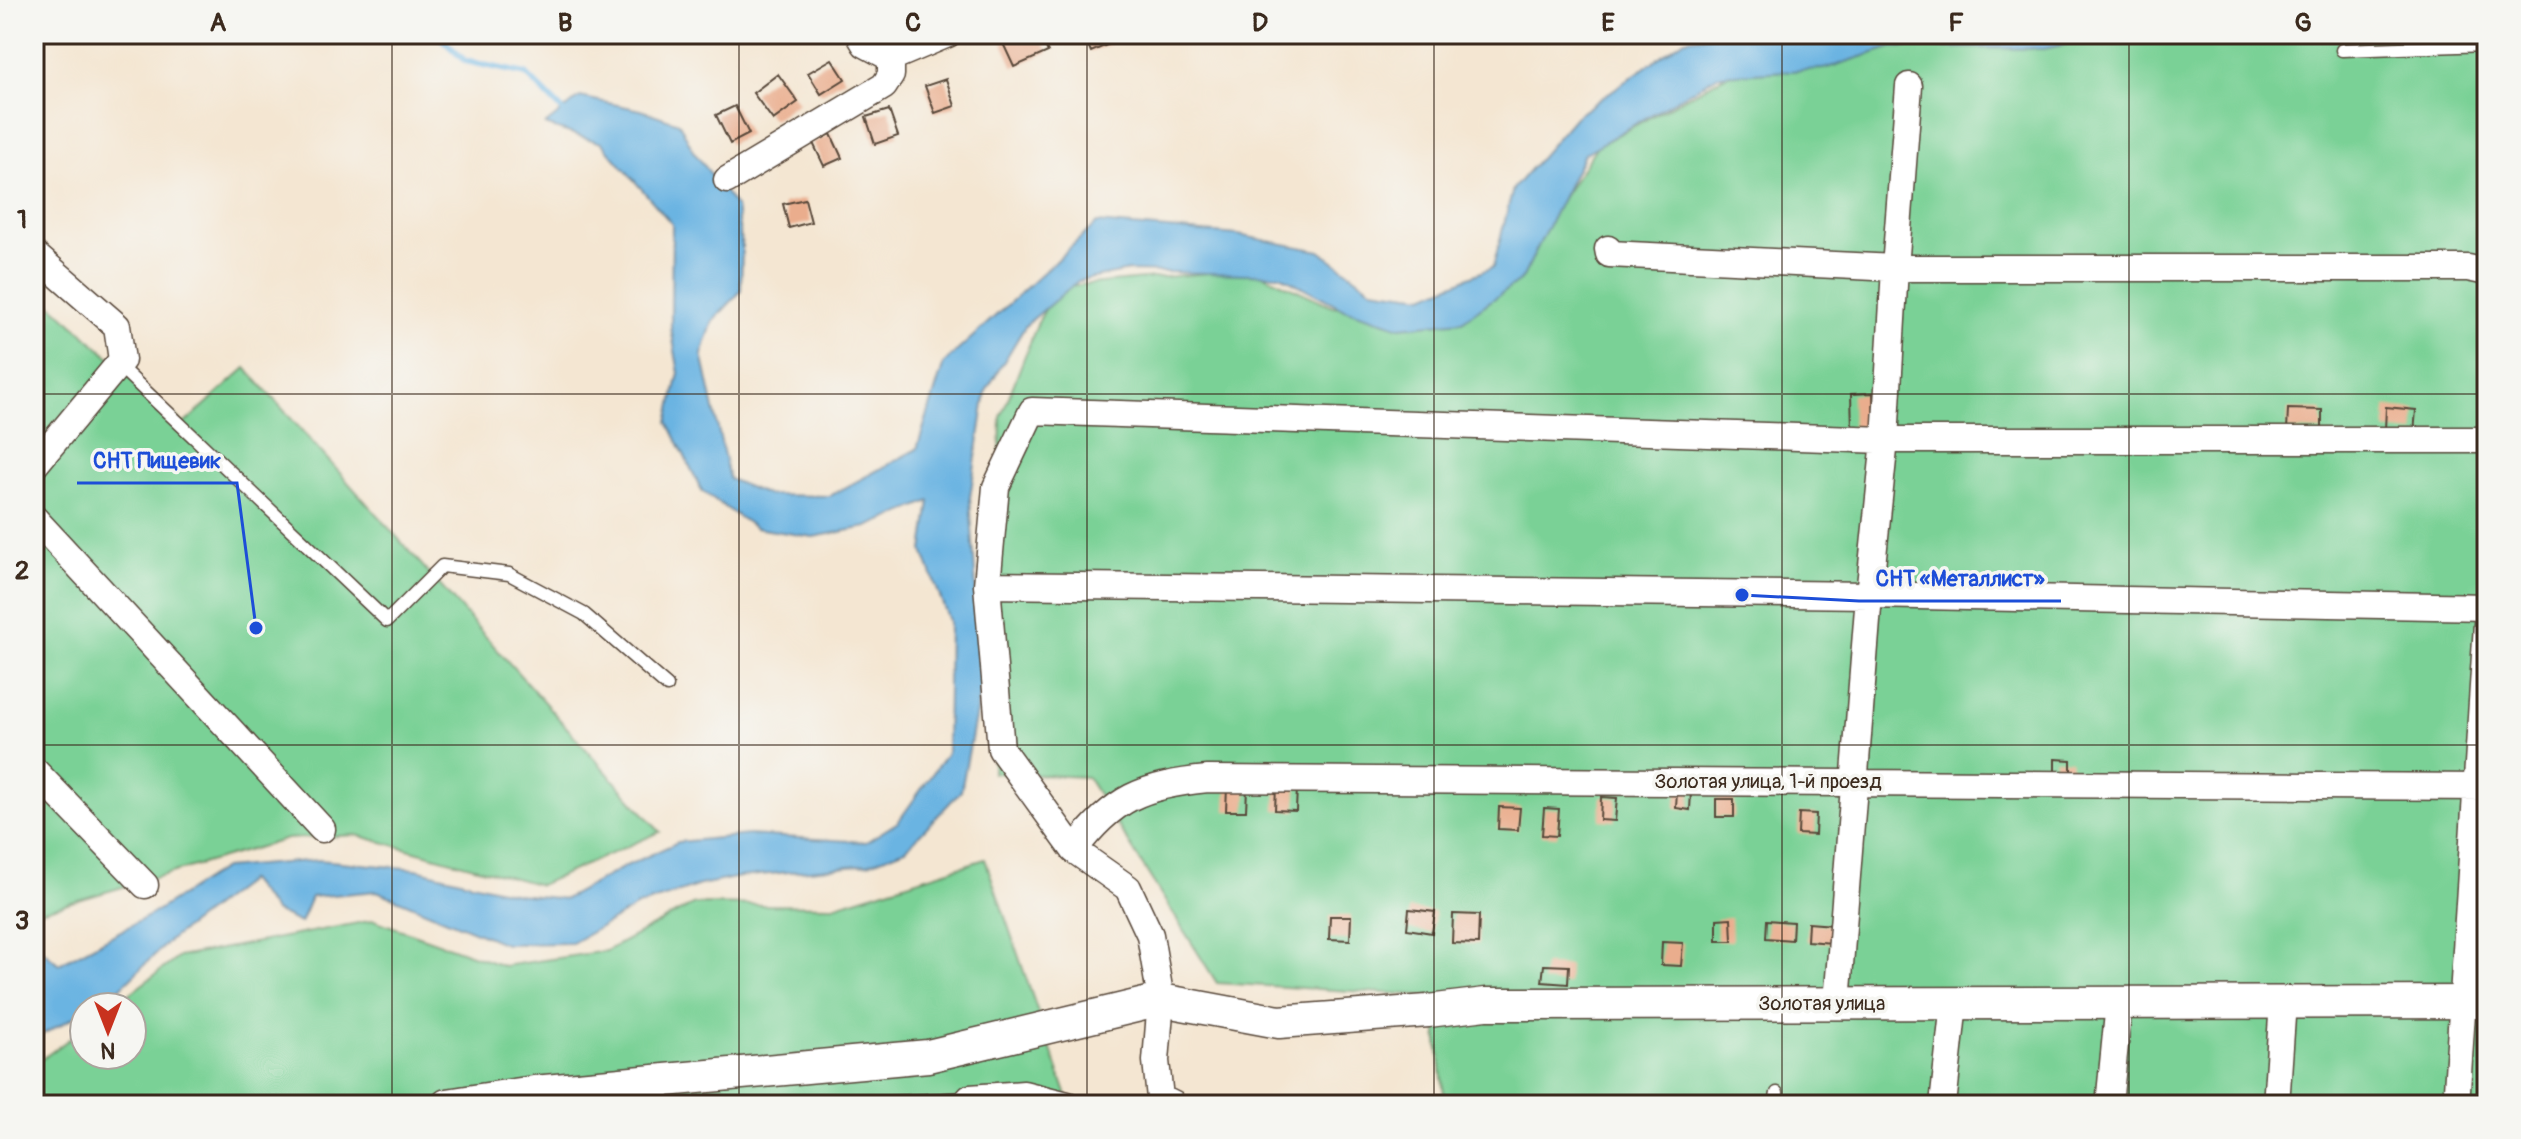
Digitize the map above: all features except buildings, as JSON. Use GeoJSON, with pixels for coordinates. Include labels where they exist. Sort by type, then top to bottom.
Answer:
{"type":"FeatureCollection","features":[{"type":"Feature","properties":{"kind":"street"},"geometry":{"type":"LineString","coordinates":[[859,34],[865,44],[891,58]]}},
{"type":"Feature","properties":{"kind":"street"},"geometry":{"type":"LineString","coordinates":[[891,58],[948,34]]}},
{"type":"Feature","properties":{"kind":"street"},"geometry":{"type":"LineString","coordinates":[[727,180],[884,86],[891,75],[891,58]]}},
{"type":"Feature","properties":{"kind":"street"},"geometry":{"type":"LineString","coordinates":[[1837,1003],[1869,595],[1885,440],[1909,86]]}},
{"type":"Feature","properties":{"kind":"street"},"geometry":{"type":"LineString","coordinates":[[1608,249],[1609,254],[1895,268],[2468,268],[2487,272]]}},
{"type":"Feature","properties":{"kind":"street"},"geometry":{"type":"LineString","coordinates":[[34,254],[117,326],[122,360],[34,466]]}},
{"type":"Feature","properties":{"kind":"street"},"geometry":{"type":"LineString","coordinates":[[1162,1103],[1156,1061],[1161,1000],[1150,935],[1128,888],[1074,850],[1001,749],[987,585],[996,487],[1032,411],[1885,440],[2487,440]]}},
{"type":"Feature","properties":{"kind":"street"},"geometry":{"type":"LineString","coordinates":[[34,518],[322,829]]}},
{"type":"Feature","properties":{"kind":"street"},"geometry":{"type":"LineString","coordinates":[[987,585],[1869,595],[2487,607]]}},
{"type":"Feature","properties":{"kind":"street"},"geometry":{"type":"LineString","coordinates":[[2456,1105],[2475,1002],[2487,624]]}},
{"type":"Feature","properties":{"kind":"street"},"geometry":{"type":"LineString","coordinates":[[34,770],[145,885]]}},
{"type":"Feature","properties":{"kind":"street","name":"Золотая улица, 1-й проезд"},"geometry":{"type":"LineString","coordinates":[[1074,850],[1111,809],[1147,789],[1170,782],[1208,779],[2482,787]]}},
{"type":"Feature","properties":{"kind":"street"},"geometry":{"type":"LineString","coordinates":[[447,1105],[534,1092],[928,1056],[1161,1000]]}},
{"type":"Feature","properties":{"kind":"street","name":"Золотая улица"},"geometry":{"type":"LineString","coordinates":[[1161,1000],[1279,1022],[1486,1004],[2475,1002]]}},
{"type":"Feature","properties":{"kind":"street"},"geometry":{"type":"LineString","coordinates":[[2276,1105],[2283,1002]]}},
{"type":"Feature","properties":{"kind":"street"},"geometry":{"type":"LineString","coordinates":[[1943,1105],[1954,1003]]}},
{"type":"Feature","properties":{"kind":"street"},"geometry":{"type":"LineString","coordinates":[[2109,1105],[2119,1003]]}},
{"type":"Feature","properties":{"kind":"street"},"geometry":{"type":"LineString","coordinates":[[967,1102],[1024,1094],[1068,1105]]}},
{"type":"Feature","properties":{"kind":"lane"},"geometry":{"type":"LineString","coordinates":[[2342,50],[2487,45]]}},
{"type":"Feature","properties":{"kind":"lane"},"geometry":{"type":"LineString","coordinates":[[118,365],[387,621],[442,566],[509,574],[584,614],[667,686]]}},
{"type":"Feature","properties":{"kind":"lane"},"geometry":{"type":"LineString","coordinates":[[846,1105],[967,1102]]}},
{"type":"Feature","properties":{"kind":"green space"},"geometry":{"type":"Polygon","coordinates":[[[1921,34],[2487,35],[2487,1105],[1445,1105],[1433,996],[1217,983],[1087,777],[993,773],[1001,417],[1038,322],[1058,287],[1251,269],[1332,306],[1432,320],[1534,240],[1597,146],[1727,75],[1823,52],[1921,34]]]}},
{"type":"Feature","properties":{"kind":"green space"},"geometry":{"type":"Polygon","coordinates":[[[34,289],[184,424],[246,368],[660,832],[540,885],[356,835],[287,839],[34,913],[34,289]]]}},
{"type":"Feature","properties":{"kind":"green space"},"geometry":{"type":"Polygon","coordinates":[[[985,859],[1070,1105],[34,1105],[34,1065],[68,1040],[68,1071],[148,1071],[148,991],[133,991],[179,957],[374,920],[503,966],[606,951],[694,904],[833,906],[985,859]]]}},
{"type":"Feature","properties":{"kind":"water"},"geometry":{"type":"Polygon","coordinates":[[[1721,34],[2113,34],[2044,49],[1893,47],[1824,69],[1719,75],[1584,154],[1522,279],[1462,321],[1401,327],[1344,309],[1280,275],[1129,271],[1078,281],[1026,325],[986,391],[970,497],[982,682],[961,791],[906,849],[868,864],[740,877],[700,885],[638,906],[572,943],[505,944],[377,891],[311,897],[300,923],[274,911],[249,880],[170,940],[117,991],[68,991],[68,1021],[34,1039],[34,943],[59,964],[147,917],[224,868],[319,860],[416,869],[517,894],[565,899],[678,842],[749,835],[866,842],[898,822],[947,753],[949,621],[923,551],[930,501],[867,527],[813,537],[755,528],[702,491],[668,422],[679,373],[671,328],[672,224],[602,143],[545,125],[580,97],[641,110],[679,123],[694,152],[736,207],[742,247],[741,291],[713,321],[702,354],[729,479],[767,495],[830,496],[917,449],[944,363],[1097,223],[1238,235],[1320,251],[1372,289],[1424,296],[1493,267],[1513,189],[1575,117],[1685,39],[1721,34]]]}},
{"type":"Feature","properties":{"kind":"waterway"},"geometry":{"type":"LineString","coordinates":[[437,34],[465,61],[526,74],[563,111]]}},
{"type":"Feature","properties":{"kind":"place","name":"СНТ «Металлист»"},"geometry":{"type":"Point","coordinates":[1742,595]}},
{"type":"Feature","properties":{"kind":"place","name":"СНТ Пищевик"},"geometry":{"type":"Point","coordinates":[256,628]}}]}
